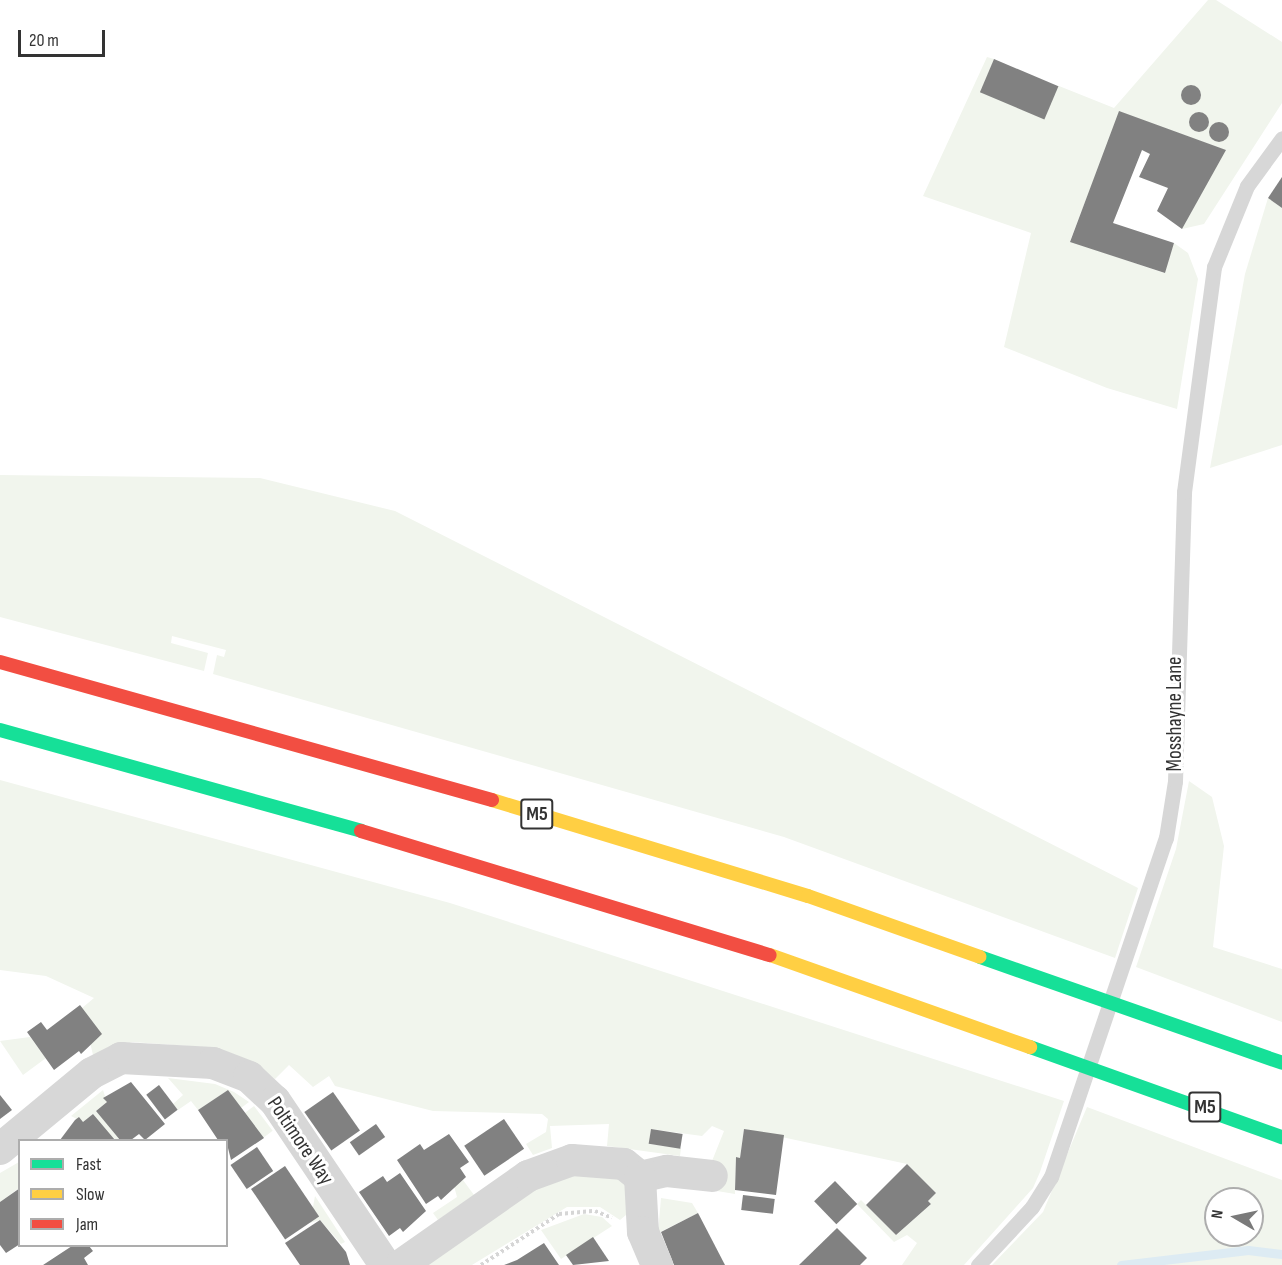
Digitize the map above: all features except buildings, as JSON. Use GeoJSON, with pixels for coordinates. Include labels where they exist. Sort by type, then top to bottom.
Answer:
{"type":"FeatureCollection","features":[{"type":"Feature","properties":{"kind":"highway","name":"M5"},"geometry":{"type":"LineString","coordinates":[[0,662],[326,750],[808,896],[1282,1063]]}},
{"type":"Feature","properties":{"kind":"highway","name":"M5"},"geometry":{"type":"LineString","coordinates":[[0,730],[306,815],[788,960],[1282,1137]]}},
{"type":"Feature","properties":{"kind":"street","name":"Poltimore Way"},"geometry":{"type":"LineString","coordinates":[[0,1149],[92,1073],[121,1058],[213,1063],[249,1077],[275,1101],[385,1265]]}},
{"type":"Feature","properties":{"kind":"street"},"geometry":{"type":"LineString","coordinates":[[401,1265],[552,1164],[600,1160],[624,1164],[640,1176],[667,1171],[712,1176]]}},
{"type":"Feature","properties":{"kind":"street"},"geometry":{"type":"LineString","coordinates":[[640,1176],[643,1232],[657,1265]]}},
{"type":"Feature","properties":{"kind":"lane","name":"Mosshayne Lane"},"geometry":{"type":"LineString","coordinates":[[978,1265],[1032,1207],[1051,1177],[1145,908],[1166,837],[1175,781],[1184,492],[1214,267],[1247,186],[1282,138]]}},
{"type":"Feature","properties":{"kind":"path"},"geometry":{"type":"LineString","coordinates":[[481,1265],[559,1214],[595,1210],[617,1225],[641,1212]]}},
{"type":"Feature","properties":{"kind":"shaded area"},"geometry":{"type":"Polygon","coordinates":[[[1208,0],[1216,0],[1282,42],[1282,103],[1204,224],[1182,229],[1225,150],[1120,112],[1070,241],[1164,273],[1174,243],[1188,253],[1198,279],[1177,409],[1107,388],[1004,347],[1031,233],[923,196],[987,57],[994,59],[981,92],[1059,86],[1114,108],[1208,0]]]}},
{"type":"Feature","properties":{"kind":"shaded area"},"geometry":{"type":"Polygon","coordinates":[[[1268,198],[1282,208],[1282,445],[1210,468],[1245,274],[1268,198]]]}},
{"type":"Feature","properties":{"kind":"shaded area"},"geometry":{"type":"Polygon","coordinates":[[[0,475],[260,478],[395,511],[1138,888],[1115,958],[784,837],[213,674],[217,655],[224,657],[226,650],[172,636],[171,643],[208,653],[204,671],[0,617],[0,475]]]}},
{"type":"Feature","properties":{"kind":"shaded area"},"geometry":{"type":"Polygon","coordinates":[[[0,780],[450,903],[1064,1101],[1040,1172],[1033,1188],[964,1265],[902,1265],[917,1243],[907,1235],[894,1242],[857,1204],[861,1200],[896,1235],[931,1204],[928,1201],[936,1193],[907,1164],[744,1129],[740,1158],[736,1157],[735,1194],[711,1190],[712,1161],[724,1131],[712,1126],[702,1136],[651,1129],[649,1144],[681,1148],[680,1156],[607,1146],[609,1124],[550,1126],[552,1148],[533,1155],[526,1144],[546,1132],[548,1119],[542,1114],[433,1111],[335,1086],[329,1076],[313,1087],[289,1065],[275,1079],[253,1062],[217,1048],[132,1042],[93,1055],[82,1008],[94,998],[46,976],[0,970],[0,780]]]}},
{"type":"Feature","properties":{"kind":"shaded area"},"geometry":{"type":"Polygon","coordinates":[[[1189,781],[1212,797],[1224,846],[1213,947],[1282,969],[1282,1022],[1136,967],[1176,849],[1189,781]]]}},
{"type":"Feature","properties":{"kind":"shaded area"},"geometry":{"type":"Polygon","coordinates":[[[30,1037],[46,1058],[23,1075],[0,1041],[30,1037]]]}},
{"type":"Feature","properties":{"kind":"shaded area"},"geometry":{"type":"Polygon","coordinates":[[[168,1078],[215,1084],[234,1092],[249,1102],[241,1108],[228,1090],[198,1110],[191,1101],[178,1110],[173,1104],[183,1095],[168,1078]]]}},
{"type":"Feature","properties":{"kind":"shaded area"},"geometry":{"type":"Polygon","coordinates":[[[103,1090],[107,1102],[96,1111],[119,1139],[114,1139],[93,1114],[83,1122],[71,1116],[103,1090]]]}},
{"type":"Feature","properties":{"kind":"shaded area"},"geometry":{"type":"Polygon","coordinates":[[[254,1106],[273,1131],[263,1138],[244,1113],[254,1106]]]}},
{"type":"Feature","properties":{"kind":"shaded area"},"geometry":{"type":"Polygon","coordinates":[[[1087,1107],[1282,1180],[1282,1265],[992,1265],[1043,1212],[1087,1107]]]}},
{"type":"Feature","properties":{"kind":"shaded area"},"geometry":{"type":"Polygon","coordinates":[[[18,1163],[18,1189],[0,1202],[0,1173],[18,1163]]]}},
{"type":"Feature","properties":{"kind":"shaded area"},"geometry":{"type":"Polygon","coordinates":[[[618,1174],[628,1182],[626,1215],[620,1220],[600,1207],[567,1207],[472,1265],[420,1265],[553,1175],[618,1174]]]}},
{"type":"Feature","properties":{"kind":"shaded area"},"geometry":{"type":"Polygon","coordinates":[[[463,1180],[474,1195],[438,1220],[433,1213],[457,1197],[454,1186],[463,1180]]]}},
{"type":"Feature","properties":{"kind":"shaded area"},"geometry":{"type":"Polygon","coordinates":[[[315,1196],[345,1242],[341,1244],[320,1220],[310,1223],[315,1196]]]}},
{"type":"Feature","properties":{"kind":"shaded area"},"geometry":{"type":"Polygon","coordinates":[[[661,1198],[692,1203],[698,1213],[658,1233],[661,1198]]]}},
{"type":"Feature","properties":{"kind":"shaded area"},"geometry":{"type":"Polygon","coordinates":[[[584,1214],[602,1217],[612,1226],[561,1259],[541,1230],[584,1214]]]}},
{"type":"Feature","properties":{"kind":"waterway"},"geometry":{"type":"LineString","coordinates":[[1121,1265],[1248,1250],[1282,1254]]}},
{"type":"Feature","properties":{"kind":"traffic: fast"},"geometry":{"type":"LineString","coordinates":[[0,730],[361,831]]}},
{"type":"Feature","properties":{"kind":"traffic: fast"},"geometry":{"type":"LineString","coordinates":[[980,957],[1282,1063]]}},
{"type":"Feature","properties":{"kind":"traffic: fast"},"geometry":{"type":"LineString","coordinates":[[1030,1047],[1282,1137]]}},
{"type":"Feature","properties":{"kind":"traffic: slow"},"geometry":{"type":"LineString","coordinates":[[492,800],[808,896],[980,957]]}},
{"type":"Feature","properties":{"kind":"traffic: slow"},"geometry":{"type":"LineString","coordinates":[[770,955],[1030,1047]]}},
{"type":"Feature","properties":{"kind":"traffic: jam"},"geometry":{"type":"LineString","coordinates":[[0,662],[492,800]]}},
{"type":"Feature","properties":{"kind":"traffic: jam"},"geometry":{"type":"LineString","coordinates":[[361,831],[770,955]]}}]}
